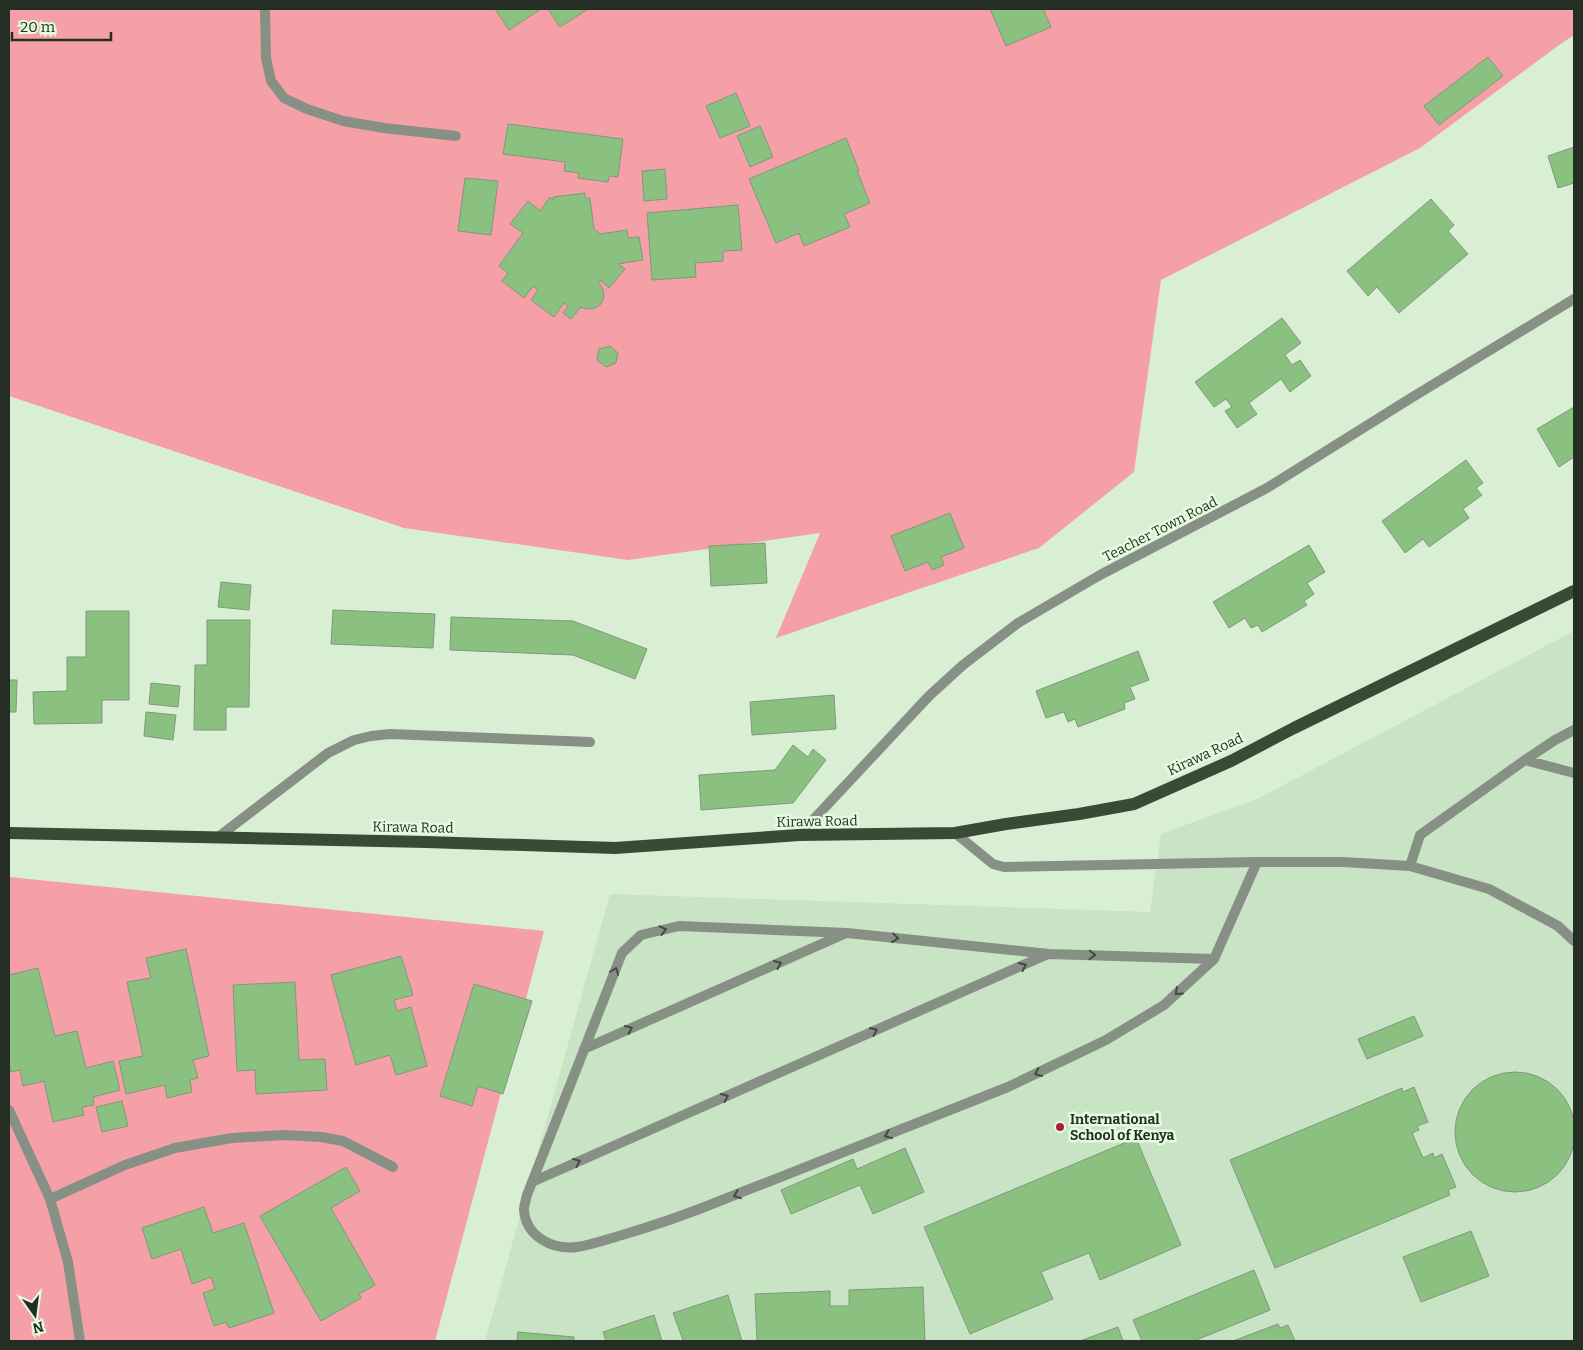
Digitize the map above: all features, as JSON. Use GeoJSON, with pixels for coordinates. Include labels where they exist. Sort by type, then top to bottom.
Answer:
{"type":"FeatureCollection","features":[{"type":"Feature","properties":{"kind":"main road","name":"Kirawa Road"},"geometry":{"type":"LineString","coordinates":[[9,833],[615,848],[799,835],[955,833],[1079,814],[1134,804],[1231,761],[1574,590]]}},
{"type":"Feature","properties":{"kind":"street"},"geometry":{"type":"LineString","coordinates":[[265,9],[266,58],[271,81],[284,98],[307,109],[343,121],[384,128],[456,136]]}},
{"type":"Feature","properties":{"kind":"street","name":"Teacher Town Road"},"geometry":{"type":"LineString","coordinates":[[799,835],[929,696],[963,665],[1018,624],[1100,575],[1267,488],[1574,299]]}},
{"type":"Feature","properties":{"kind":"street"},"geometry":{"type":"LineString","coordinates":[[1410,866],[1420,835],[1525,760],[1574,730]]}},
{"type":"Feature","properties":{"kind":"street"},"geometry":{"type":"LineString","coordinates":[[217,838],[328,753],[354,740],[390,734],[590,742]]}},
{"type":"Feature","properties":{"kind":"street"},"geometry":{"type":"LineString","coordinates":[[1525,760],[1574,773]]}},
{"type":"Feature","properties":{"kind":"street"},"geometry":{"type":"LineString","coordinates":[[955,833],[993,864],[1004,867],[1257,862],[1343,862],[1410,866],[1489,888],[1558,926],[1574,941]]}},
{"type":"Feature","properties":{"kind":"street"},"geometry":{"type":"LineString","coordinates":[[1214,959],[1049,954],[847,933],[679,926],[641,936],[622,953],[527,1195],[524,1209],[526,1223],[534,1234],[544,1242],[556,1246],[576,1247],[656,1225],[1008,1087],[1098,1045],[1164,1004],[1214,959],[1257,862]]}},
{"type":"Feature","properties":{"kind":"street"},"geometry":{"type":"LineString","coordinates":[[584,1049],[847,933]]}},
{"type":"Feature","properties":{"kind":"street"},"geometry":{"type":"LineString","coordinates":[[532,1182],[1049,954]]}},
{"type":"Feature","properties":{"kind":"street"},"geometry":{"type":"LineString","coordinates":[[9,1110],[50,1199],[68,1262],[80,1341]]}},
{"type":"Feature","properties":{"kind":"street"},"geometry":{"type":"LineString","coordinates":[[50,1199],[125,1165],[175,1148],[232,1138],[284,1135],[321,1137],[343,1142],[393,1168]]}},
{"type":"Feature","properties":{"kind":"shaded area"},"geometry":{"type":"Polygon","coordinates":[[[9,9],[1574,9],[1574,35],[1420,148],[1161,280],[1134,472],[1039,548],[776,638],[820,533],[628,560],[404,528],[9,396],[9,9]]]}},
{"type":"Feature","properties":{"kind":"shaded area","name":"International School of Kenya"},"geometry":{"type":"Polygon","coordinates":[[[1574,631],[1574,1341],[485,1341],[610,894],[1150,912],[1161,834],[1259,798],[1574,631]]]}},
{"type":"Feature","properties":{"kind":"shaded area"},"geometry":{"type":"Polygon","coordinates":[[[9,877],[544,931],[435,1341],[9,1341],[9,877]]]}},
{"type":"Feature","properties":{"kind":"building"},"geometry":{"type":"Polygon","coordinates":[[[495,9],[541,9],[509,30],[495,9]]]}},
{"type":"Feature","properties":{"kind":"building"},"geometry":{"type":"Polygon","coordinates":[[[548,9],[588,9],[560,27],[548,9]]]}},
{"type":"Feature","properties":{"kind":"building"},"geometry":{"type":"Polygon","coordinates":[[[990,9],[1043,9],[1051,27],[1006,46],[990,9]]]}},
{"type":"Feature","properties":{"kind":"building"},"geometry":{"type":"Polygon","coordinates":[[[1488,57],[1503,76],[1439,125],[1424,106],[1488,57]]]}},
{"type":"Feature","properties":{"kind":"building"},"geometry":{"type":"Polygon","coordinates":[[[736,93],[750,126],[720,138],[706,106],[736,93]]]}},
{"type":"Feature","properties":{"kind":"building"},"geometry":{"type":"Polygon","coordinates":[[[508,124],[623,139],[618,177],[609,176],[608,182],[578,178],[579,173],[564,171],[565,162],[503,154],[508,124]]]}},
{"type":"Feature","properties":{"kind":"building"},"geometry":{"type":"Polygon","coordinates":[[[760,126],[773,157],[750,167],[737,136],[760,126]]]}},
{"type":"Feature","properties":{"kind":"building"},"geometry":{"type":"Polygon","coordinates":[[[846,138],[870,203],[844,214],[850,227],[804,246],[799,233],[776,243],[749,179],[846,138]]]}},
{"type":"Feature","properties":{"kind":"building"},"geometry":{"type":"Polygon","coordinates":[[[1574,147],[1574,183],[1558,188],[1548,156],[1574,147]]]}},
{"type":"Feature","properties":{"kind":"building"},"geometry":{"type":"Polygon","coordinates":[[[665,169],[667,199],[644,201],[642,171],[665,169]]]}},
{"type":"Feature","properties":{"kind":"building"},"geometry":{"type":"Polygon","coordinates":[[[465,178],[498,181],[491,235],[458,231],[465,178]]]}},
{"type":"Feature","properties":{"kind":"building"},"geometry":{"type":"Polygon","coordinates":[[[585,193],[585,198],[590,198],[594,229],[600,234],[627,230],[628,238],[639,237],[643,260],[618,264],[625,269],[609,288],[600,280],[598,282],[603,289],[604,296],[601,304],[595,308],[586,309],[581,307],[571,319],[563,313],[568,306],[564,303],[554,317],[531,300],[538,290],[533,286],[524,298],[502,281],[508,273],[499,266],[523,233],[510,224],[528,201],[540,211],[550,197],[553,200],[553,197],[585,193]]]}},
{"type":"Feature","properties":{"kind":"building"},"geometry":{"type":"Polygon","coordinates":[[[1431,199],[1454,225],[1448,231],[1468,254],[1399,313],[1377,287],[1368,296],[1347,271],[1431,199]]]}},
{"type":"Feature","properties":{"kind":"building"},"geometry":{"type":"Polygon","coordinates":[[[738,205],[742,250],[723,251],[723,261],[695,263],[696,277],[652,280],[647,213],[738,205]]]}},
{"type":"Feature","properties":{"kind":"building"},"geometry":{"type":"Polygon","coordinates":[[[1282,318],[1301,343],[1285,355],[1292,365],[1300,360],[1311,376],[1290,392],[1281,379],[1249,403],[1257,414],[1237,428],[1225,411],[1232,407],[1226,399],[1214,407],[1195,382],[1282,318]]]}},
{"type":"Feature","properties":{"kind":"building"},"geometry":{"type":"Polygon","coordinates":[[[610,346],[618,353],[616,363],[606,367],[597,360],[599,349],[610,346]]]}},
{"type":"Feature","properties":{"kind":"building"},"geometry":{"type":"Polygon","coordinates":[[[1574,407],[1574,457],[1559,467],[1537,429],[1574,407]]]}},
{"type":"Feature","properties":{"kind":"building"},"geometry":{"type":"Polygon","coordinates":[[[1466,460],[1483,483],[1476,488],[1482,495],[1463,509],[1469,518],[1429,547],[1423,539],[1405,553],[1382,521],[1466,460]]]}},
{"type":"Feature","properties":{"kind":"building"},"geometry":{"type":"Polygon","coordinates":[[[950,513],[964,548],[941,557],[944,565],[932,570],[928,562],[905,571],[891,536],[950,513]]]}},
{"type":"Feature","properties":{"kind":"building"},"geometry":{"type":"Polygon","coordinates":[[[765,543],[767,583],[711,586],[709,546],[765,543]]]}},
{"type":"Feature","properties":{"kind":"building"},"geometry":{"type":"Polygon","coordinates":[[[1309,545],[1325,572],[1307,583],[1314,594],[1304,601],[1307,605],[1262,632],[1258,625],[1251,628],[1245,618],[1229,628],[1213,602],[1309,545]]]}},
{"type":"Feature","properties":{"kind":"building"},"geometry":{"type":"Polygon","coordinates":[[[221,582],[251,585],[249,610],[218,607],[221,582]]]}},
{"type":"Feature","properties":{"kind":"building"},"geometry":{"type":"Polygon","coordinates":[[[333,610],[435,614],[433,648],[331,644],[333,610]]]}},
{"type":"Feature","properties":{"kind":"building"},"geometry":{"type":"Polygon","coordinates":[[[86,611],[129,611],[129,700],[102,700],[102,723],[34,724],[33,692],[67,691],[67,657],[86,657],[86,611]]]}},
{"type":"Feature","properties":{"kind":"building"},"geometry":{"type":"Polygon","coordinates":[[[451,617],[573,621],[647,649],[635,679],[573,655],[450,650],[451,617]]]}},
{"type":"Feature","properties":{"kind":"building"},"geometry":{"type":"Polygon","coordinates":[[[207,620],[250,620],[249,707],[226,707],[226,730],[194,730],[195,665],[207,665],[207,620]]]}},
{"type":"Feature","properties":{"kind":"building"},"geometry":{"type":"Polygon","coordinates":[[[1138,651],[1149,680],[1130,687],[1135,699],[1124,703],[1125,709],[1078,727],[1075,719],[1068,722],[1064,712],[1046,718],[1036,691],[1138,651]]]}},
{"type":"Feature","properties":{"kind":"building"},"geometry":{"type":"Polygon","coordinates":[[[9,680],[17,680],[16,712],[9,712],[9,680]]]}},
{"type":"Feature","properties":{"kind":"building"},"geometry":{"type":"Polygon","coordinates":[[[151,683],[180,686],[178,707],[149,704],[151,683]]]}},
{"type":"Feature","properties":{"kind":"building"},"geometry":{"type":"Polygon","coordinates":[[[834,695],[836,729],[752,735],[750,702],[834,695]]]}},
{"type":"Feature","properties":{"kind":"building"},"geometry":{"type":"Polygon","coordinates":[[[146,712],[176,715],[173,740],[144,736],[146,712]]]}},
{"type":"Feature","properties":{"kind":"building"},"geometry":{"type":"Polygon","coordinates":[[[793,745],[808,757],[813,749],[826,760],[793,803],[701,810],[699,775],[775,770],[793,745]]]}},
{"type":"Feature","properties":{"kind":"building"},"geometry":{"type":"Polygon","coordinates":[[[186,949],[209,1056],[193,1060],[198,1078],[190,1080],[192,1092],[167,1098],[165,1085],[126,1094],[119,1061],[143,1056],[127,982],[151,978],[146,958],[186,949]]]}},
{"type":"Feature","properties":{"kind":"building"},"geometry":{"type":"Polygon","coordinates":[[[401,956],[413,995],[394,1000],[397,1011],[411,1007],[427,1066],[396,1075],[390,1055],[356,1065],[331,975],[401,956]]]}},
{"type":"Feature","properties":{"kind":"building"},"geometry":{"type":"Polygon","coordinates":[[[38,968],[55,1036],[77,1031],[86,1068],[113,1061],[120,1090],[93,1097],[94,1105],[82,1107],[84,1115],[53,1122],[44,1081],[23,1086],[20,1070],[11,1072],[9,1064],[9,975],[38,968]]]}},
{"type":"Feature","properties":{"kind":"building"},"geometry":{"type":"Polygon","coordinates":[[[295,982],[299,1060],[325,1059],[327,1090],[256,1094],[255,1070],[237,1071],[233,985],[295,982]]]}},
{"type":"Feature","properties":{"kind":"building"},"geometry":{"type":"Polygon","coordinates":[[[474,984],[532,1001],[503,1094],[478,1086],[472,1106],[440,1096],[474,984]]]}},
{"type":"Feature","properties":{"kind":"building"},"geometry":{"type":"Polygon","coordinates":[[[1414,1016],[1423,1036],[1367,1059],[1358,1039],[1414,1016]]]}},
{"type":"Feature","properties":{"kind":"building"},"geometry":{"type":"Polygon","coordinates":[[[1515,1072],[1527,1073],[1538,1077],[1548,1082],[1557,1090],[1565,1099],[1570,1109],[1574,1120],[1574,1144],[1570,1155],[1565,1165],[1557,1174],[1548,1182],[1538,1187],[1527,1191],[1515,1192],[1503,1191],[1492,1187],[1482,1182],[1473,1174],[1465,1165],[1460,1155],[1456,1144],[1455,1132],[1456,1120],[1460,1109],[1465,1099],[1473,1090],[1482,1082],[1492,1077],[1503,1073],[1515,1072]]]}},
{"type":"Feature","properties":{"kind":"building"},"geometry":{"type":"Polygon","coordinates":[[[1414,1087],[1428,1122],[1417,1126],[1419,1130],[1412,1133],[1423,1158],[1433,1153],[1434,1158],[1442,1154],[1456,1187],[1448,1190],[1450,1195],[1275,1268],[1230,1160],[1402,1088],[1403,1092],[1414,1087]]]}},
{"type":"Feature","properties":{"kind":"building"},"geometry":{"type":"Polygon","coordinates":[[[122,1101],[128,1126],[102,1132],[96,1107],[122,1101]]]}},
{"type":"Feature","properties":{"kind":"building"},"geometry":{"type":"Polygon","coordinates":[[[1136,1138],[1181,1245],[1100,1280],[1089,1253],[1041,1272],[1053,1299],[970,1334],[924,1227],[1136,1138]]]}},
{"type":"Feature","properties":{"kind":"building"},"geometry":{"type":"Polygon","coordinates":[[[905,1148],[924,1192],[873,1214],[860,1185],[791,1214],[781,1190],[853,1159],[857,1169],[905,1148]]]}},
{"type":"Feature","properties":{"kind":"building"},"geometry":{"type":"Polygon","coordinates":[[[346,1167],[360,1191],[331,1208],[375,1285],[359,1294],[361,1298],[321,1321],[260,1216],[346,1167]]]}},
{"type":"Feature","properties":{"kind":"building"},"geometry":{"type":"Polygon","coordinates":[[[204,1207],[213,1233],[244,1223],[274,1313],[229,1328],[226,1322],[214,1326],[203,1293],[215,1289],[211,1277],[192,1284],[181,1249],[152,1259],[142,1228],[204,1207]]]}},
{"type":"Feature","properties":{"kind":"building"},"geometry":{"type":"Polygon","coordinates":[[[1471,1231],[1489,1276],[1421,1302],[1403,1257],[1471,1231]]]}},
{"type":"Feature","properties":{"kind":"building"},"geometry":{"type":"Polygon","coordinates":[[[1254,1270],[1270,1310],[1194,1341],[1142,1341],[1133,1320],[1254,1270]]]}},
{"type":"Feature","properties":{"kind":"building"},"geometry":{"type":"Polygon","coordinates":[[[923,1287],[925,1341],[757,1341],[755,1294],[830,1291],[830,1306],[849,1306],[849,1290],[923,1287]]]}},
{"type":"Feature","properties":{"kind":"building"},"geometry":{"type":"Polygon","coordinates":[[[728,1295],[742,1341],[680,1341],[683,1340],[673,1313],[728,1295]]]}},
{"type":"Feature","properties":{"kind":"building"},"geometry":{"type":"Polygon","coordinates":[[[654,1315],[662,1341],[606,1341],[603,1332],[654,1315]]]}},
{"type":"Feature","properties":{"kind":"building"},"geometry":{"type":"Polygon","coordinates":[[[1278,1324],[1280,1328],[1288,1325],[1295,1341],[1233,1341],[1278,1324]]]}},
{"type":"Feature","properties":{"kind":"building"},"geometry":{"type":"Polygon","coordinates":[[[1118,1327],[1123,1341],[1080,1341],[1118,1327]]]}},
{"type":"Feature","properties":{"kind":"building"},"geometry":{"type":"Polygon","coordinates":[[[518,1332],[574,1337],[574,1341],[517,1341],[518,1332]]]}},
{"type":"Feature","properties":{"kind":"place","name":"International School of Kenya"},"geometry":{"type":"Point","coordinates":[1060,1127]}}]}
